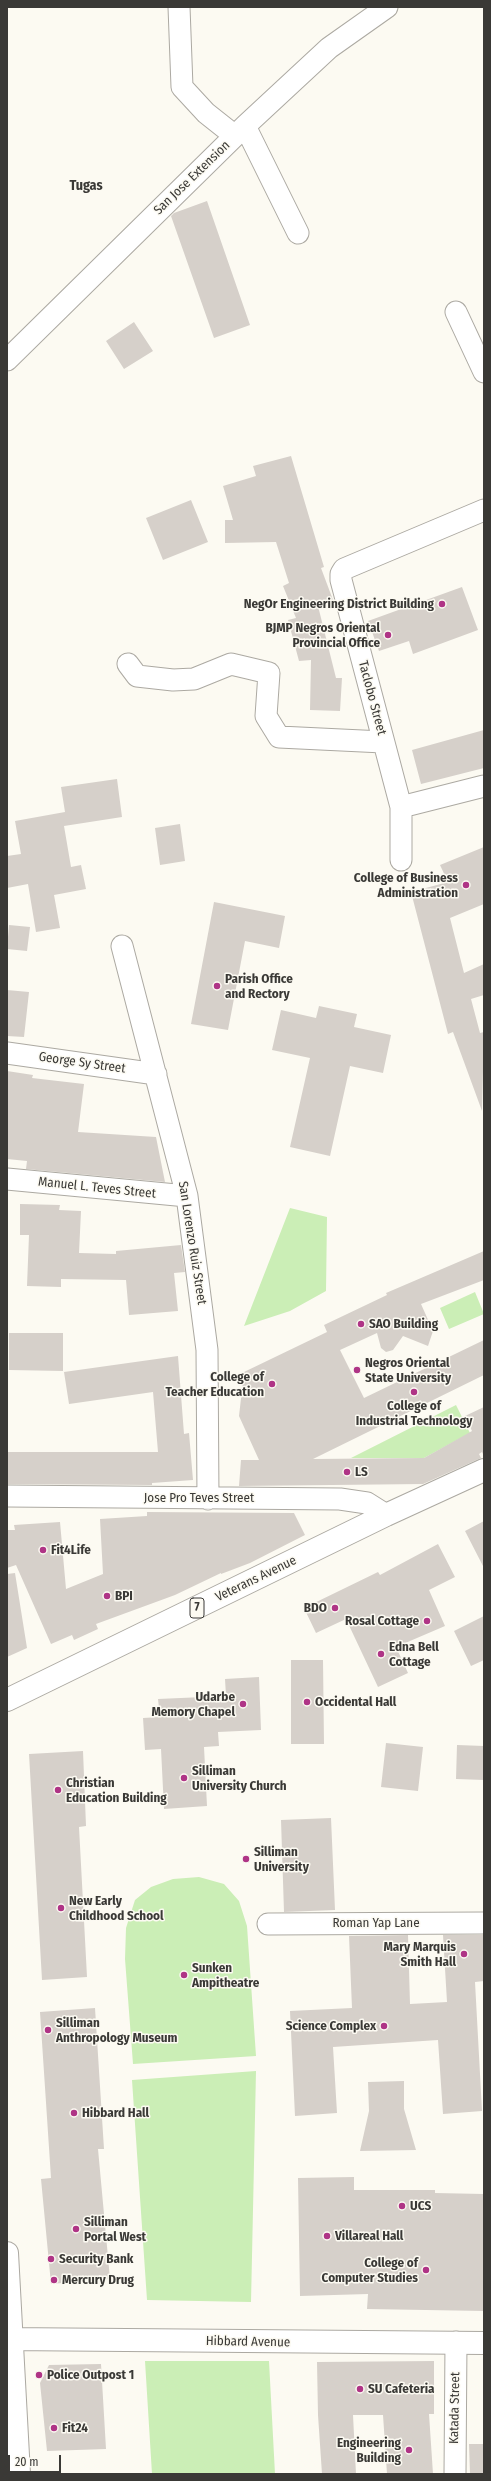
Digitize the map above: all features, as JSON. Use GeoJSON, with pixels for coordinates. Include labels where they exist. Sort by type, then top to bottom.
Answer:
{"type":"FeatureCollection","features":[{"type":"Feature","properties":{"kind":"main road","name":"Veterans Avenue"},"geometry":{"type":"LineString","coordinates":[[7,1700],[386,1515],[484,1470]]}},
{"type":"Feature","properties":{"kind":"main road"},"geometry":{"type":"LineString","coordinates":[[7,2253],[10,2339],[19,2474]]}},
{"type":"Feature","properties":{"kind":"main road","name":"Hibbard Avenue"},"geometry":{"type":"LineString","coordinates":[[10,2339],[267,2343],[484,2343]]}},
{"type":"Feature","properties":{"kind":"street"},"geometry":{"type":"LineString","coordinates":[[179,7],[182,87],[206,113],[240,131],[298,233]]}},
{"type":"Feature","properties":{"kind":"street","name":"San Jose Extension"},"geometry":{"type":"LineString","coordinates":[[7,360],[240,131],[329,48],[387,7]]}},
{"type":"Feature","properties":{"kind":"street"},"geometry":{"type":"LineString","coordinates":[[456,312],[484,372]]}},
{"type":"Feature","properties":{"kind":"street","name":"Taclobo Street"},"geometry":{"type":"LineString","coordinates":[[401,860],[401,807],[341,580],[341,574],[344,569],[484,510]]}},
{"type":"Feature","properties":{"kind":"street"},"geometry":{"type":"LineString","coordinates":[[128,664],[137,676],[174,680],[194,679],[231,664],[268,673],[266,716],[279,737],[384,742]]}},
{"type":"Feature","properties":{"kind":"street"},"geometry":{"type":"LineString","coordinates":[[401,807],[484,786]]}},
{"type":"Feature","properties":{"kind":"street","name":"San Lorenzo Ruiz Street"},"geometry":{"type":"LineString","coordinates":[[122,946],[187,1196],[207,1350],[208,1499]]}},
{"type":"Feature","properties":{"kind":"street","name":"George Sy Street"},"geometry":{"type":"LineString","coordinates":[[7,1053],[156,1074]]}},
{"type":"Feature","properties":{"kind":"street","name":"Manuel L. Teves Street"},"geometry":{"type":"LineString","coordinates":[[7,1179],[187,1196]]}},
{"type":"Feature","properties":{"kind":"street","name":"Jose Pro Teves Street"},"geometry":{"type":"LineString","coordinates":[[7,1496],[340,1499],[367,1503],[386,1515]]}},
{"type":"Feature","properties":{"kind":"street","name":"Roman Yap Lane"},"geometry":{"type":"LineString","coordinates":[[268,1924],[484,1923]]}},
{"type":"Feature","properties":{"kind":"street","name":"Katada Street"},"geometry":{"type":"LineString","coordinates":[[454,2474],[456,2342]]}},
{"type":"Feature","properties":{"kind":"green space"},"geometry":{"type":"Polygon","coordinates":[[[290,1208],[327,1217],[326,1291],[290,1311],[244,1326],[290,1208]]]}},
{"type":"Feature","properties":{"kind":"green space"},"geometry":{"type":"Polygon","coordinates":[[[475,1292],[484,1314],[449,1329],[440,1308],[475,1292]]]}},
{"type":"Feature","properties":{"kind":"green space"},"geometry":{"type":"Polygon","coordinates":[[[456,1405],[470,1433],[424,1458],[351,1458],[456,1405]]]}},
{"type":"Feature","properties":{"kind":"green space"},"geometry":{"type":"Polygon","coordinates":[[[199,1877],[224,1884],[239,1901],[247,1926],[256,2056],[133,2064],[125,1959],[126,1928],[135,1900],[151,1887],[173,1879],[199,1877]]]}},
{"type":"Feature","properties":{"kind":"green space"},"geometry":{"type":"Polygon","coordinates":[[[256,2071],[251,2302],[147,2300],[132,2080],[256,2071]]]}},
{"type":"Feature","properties":{"kind":"green space"},"geometry":{"type":"Polygon","coordinates":[[[145,2361],[269,2361],[275,2474],[152,2474],[145,2361]]]}},
{"type":"Feature","properties":{"kind":"building"},"geometry":{"type":"Polygon","coordinates":[[[207,201],[250,325],[214,338],[171,216],[174,213],[207,201]]]}},
{"type":"Feature","properties":{"kind":"building"},"geometry":{"type":"Polygon","coordinates":[[[134,322],[153,351],[124,369],[106,341],[134,322]]]}},
{"type":"Feature","properties":{"kind":"building"},"geometry":{"type":"Polygon","coordinates":[[[291,456],[324,567],[321,568],[333,600],[318,606],[336,678],[342,678],[340,711],[310,710],[311,660],[299,661],[288,620],[296,618],[283,586],[289,583],[276,542],[225,543],[225,520],[233,520],[223,486],[256,476],[253,466],[291,456]]]}},
{"type":"Feature","properties":{"kind":"building"},"geometry":{"type":"Polygon","coordinates":[[[191,500],[208,542],[163,560],[146,518],[191,500]]]}},
{"type":"Feature","properties":{"kind":"building","name":"NegOr Engineering District Building"},"geometry":{"type":"Polygon","coordinates":[[[462,587],[478,630],[413,654],[409,641],[379,651],[368,621],[462,587]]]}},
{"type":"Feature","properties":{"kind":"building"},"geometry":{"type":"Polygon","coordinates":[[[484,730],[484,768],[421,784],[412,750],[484,730]]]}},
{"type":"Feature","properties":{"kind":"building"},"geometry":{"type":"Polygon","coordinates":[[[117,779],[122,817],[64,826],[71,867],[81,865],[86,889],[54,895],[60,928],[36,932],[28,884],[7,888],[7,856],[21,854],[15,821],[65,812],[61,787],[117,779]]]}},
{"type":"Feature","properties":{"kind":"building"},"geometry":{"type":"Polygon","coordinates":[[[180,824],[185,861],[160,865],[155,828],[180,824]]]}},
{"type":"Feature","properties":{"kind":"building"},"geometry":{"type":"Polygon","coordinates":[[[484,847],[484,904],[450,918],[464,973],[484,964],[484,995],[471,999],[480,1033],[484,1032],[482,1111],[453,1032],[448,1034],[411,892],[448,882],[440,865],[484,847]]]}},
{"type":"Feature","properties":{"kind":"building","name":"Parish Office and Rectory"},"geometry":{"type":"Polygon","coordinates":[[[214,902],[285,916],[279,948],[245,941],[228,1030],[191,1024],[214,902]]]}},
{"type":"Feature","properties":{"kind":"building"},"geometry":{"type":"Polygon","coordinates":[[[9,925],[30,927],[27,951],[7,949],[9,925]]]}},
{"type":"Feature","properties":{"kind":"building"},"geometry":{"type":"Polygon","coordinates":[[[7,990],[29,992],[24,1037],[7,1036],[7,990]]]}},
{"type":"Feature","properties":{"kind":"building"},"geometry":{"type":"Polygon","coordinates":[[[319,1006],[357,1014],[354,1027],[391,1035],[383,1073],[350,1066],[330,1156],[290,1147],[310,1058],[272,1050],[281,1010],[316,1018],[319,1006]]]}},
{"type":"Feature","properties":{"kind":"building"},"geometry":{"type":"Polygon","coordinates":[[[7,1071],[33,1075],[32,1078],[84,1084],[78,1132],[156,1137],[165,1182],[26,1169],[27,1161],[7,1159],[7,1071]]]}},
{"type":"Feature","properties":{"kind":"building"},"geometry":{"type":"Polygon","coordinates":[[[20,1204],[60,1205],[59,1210],[81,1211],[79,1253],[116,1254],[116,1251],[181,1245],[185,1272],[174,1273],[178,1311],[129,1315],[126,1280],[61,1279],[61,1287],[27,1286],[29,1235],[20,1235],[20,1204]]]}},
{"type":"Feature","properties":{"kind":"building","name":"Negros Oriental State University"},"geometry":{"type":"Polygon","coordinates":[[[484,1251],[484,1280],[421,1304],[433,1331],[428,1346],[403,1336],[393,1350],[386,1352],[381,1348],[377,1333],[340,1350],[364,1398],[484,1340],[484,1375],[313,1459],[424,1458],[472,1431],[465,1416],[484,1407],[484,1456],[482,1452],[479,1454],[481,1458],[423,1484],[239,1486],[241,1460],[259,1460],[239,1416],[244,1372],[327,1332],[324,1325],[387,1295],[386,1293],[484,1251]]]}},
{"type":"Feature","properties":{"kind":"building"},"geometry":{"type":"Polygon","coordinates":[[[9,1333],[63,1333],[63,1371],[9,1370],[9,1333]]]}},
{"type":"Feature","properties":{"kind":"building"},"geometry":{"type":"Polygon","coordinates":[[[178,1356],[184,1434],[189,1433],[193,1480],[152,1483],[152,1485],[7,1484],[7,1452],[158,1452],[153,1392],[69,1404],[64,1372],[178,1356]]]}},
{"type":"Feature","properties":{"kind":"building"},"geometry":{"type":"Polygon","coordinates":[[[147,1512],[294,1513],[305,1535],[250,1563],[221,1573],[175,1595],[96,1624],[98,1629],[74,1640],[72,1635],[51,1644],[16,1565],[7,1568],[7,1530],[15,1530],[14,1525],[60,1522],[66,1589],[103,1574],[100,1519],[147,1516],[147,1512]]]}},
{"type":"Feature","properties":{"kind":"building"},"geometry":{"type":"Polygon","coordinates":[[[484,1521],[484,1568],[465,1531],[484,1521]]]}},
{"type":"Feature","properties":{"kind":"building"},"geometry":{"type":"Polygon","coordinates":[[[438,1544],[455,1577],[429,1590],[445,1626],[396,1647],[408,1673],[378,1687],[346,1619],[316,1633],[304,1608],[378,1572],[380,1575],[438,1544]]]}},
{"type":"Feature","properties":{"kind":"building"},"geometry":{"type":"Polygon","coordinates":[[[15,1573],[27,1648],[7,1657],[7,1574],[15,1573]]]}},
{"type":"Feature","properties":{"kind":"building"},"geometry":{"type":"Polygon","coordinates":[[[484,1616],[484,1660],[471,1666],[454,1631],[484,1616]]]}},
{"type":"Feature","properties":{"kind":"building","name":"Occidental Hall"},"geometry":{"type":"Polygon","coordinates":[[[291,1660],[323,1660],[324,1744],[291,1744],[291,1660]]]}},
{"type":"Feature","properties":{"kind":"building","name":"Silliman University Church"},"geometry":{"type":"Polygon","coordinates":[[[259,1677],[261,1730],[218,1732],[219,1746],[204,1747],[207,1806],[164,1809],[161,1749],[145,1750],[143,1718],[160,1717],[158,1699],[226,1696],[225,1679],[259,1677]]]}},
{"type":"Feature","properties":{"kind":"building"},"geometry":{"type":"Polygon","coordinates":[[[386,1743],[423,1747],[418,1791],[381,1787],[386,1743]]]}},
{"type":"Feature","properties":{"kind":"building"},"geometry":{"type":"Polygon","coordinates":[[[457,1745],[484,1746],[484,1780],[456,1779],[457,1745]]]}},
{"type":"Feature","properties":{"kind":"building"},"geometry":{"type":"Polygon","coordinates":[[[83,1751],[86,1826],[79,1827],[87,1977],[42,1980],[29,1754],[83,1751]]]}},
{"type":"Feature","properties":{"kind":"building"},"geometry":{"type":"Polygon","coordinates":[[[331,1818],[335,1910],[284,1912],[281,1820],[331,1818]]]}},
{"type":"Feature","properties":{"kind":"building","name":"Science Complex"},"geometry":{"type":"Polygon","coordinates":[[[408,1935],[410,2004],[447,2002],[443,1935],[484,1935],[484,1981],[475,1982],[482,2111],[443,2114],[438,2040],[333,2047],[337,2113],[295,2116],[290,2011],[352,2008],[349,1936],[408,1935]]]}},
{"type":"Feature","properties":{"kind":"building"},"geometry":{"type":"Polygon","coordinates":[[[95,2008],[104,2149],[98,2149],[110,2279],[51,2284],[41,2179],[51,2178],[40,2012],[95,2008]]]}},
{"type":"Feature","properties":{"kind":"building"},"geometry":{"type":"Polygon","coordinates":[[[404,2081],[404,2109],[416,2150],[360,2151],[369,2111],[368,2082],[404,2081]]]}},
{"type":"Feature","properties":{"kind":"building"},"geometry":{"type":"Polygon","coordinates":[[[354,2177],[354,2190],[435,2190],[435,2193],[484,2194],[484,2311],[367,2309],[368,2294],[300,2296],[298,2178],[354,2177]]]}},
{"type":"Feature","properties":{"kind":"building"},"geometry":{"type":"Polygon","coordinates":[[[434,2361],[434,2414],[429,2414],[433,2474],[387,2474],[383,2415],[353,2415],[356,2474],[322,2474],[318,2415],[317,2362],[434,2361]]]}},
{"type":"Feature","properties":{"kind":"building"},"geometry":{"type":"Polygon","coordinates":[[[101,2364],[106,2449],[47,2451],[40,2383],[49,2365],[101,2364]]]}},
{"type":"Feature","properties":{"kind":"building"},"geometry":{"type":"Polygon","coordinates":[[[469,2444],[484,2444],[484,2474],[470,2474],[469,2444]]]}},
{"type":"Feature","properties":{"kind":"place","name":"NegOr Engineering District Building"},"geometry":{"type":"Point","coordinates":[442,604]}},
{"type":"Feature","properties":{"kind":"place","name":"BJMP Negros Oriental Provincial Office"},"geometry":{"type":"Point","coordinates":[388,635]}},
{"type":"Feature","properties":{"kind":"place","name":"College of Business Administration"},"geometry":{"type":"Point","coordinates":[466,885]}},
{"type":"Feature","properties":{"kind":"place","name":"Parish Office and Rectory"},"geometry":{"type":"Point","coordinates":[217,986]}},
{"type":"Feature","properties":{"kind":"place","name":"SAO Building"},"geometry":{"type":"Point","coordinates":[361,1324]}},
{"type":"Feature","properties":{"kind":"place","name":"Negros Oriental State University"},"geometry":{"type":"Point","coordinates":[357,1370]}},
{"type":"Feature","properties":{"kind":"place","name":"College of Teacher Education"},"geometry":{"type":"Point","coordinates":[272,1384]}},
{"type":"Feature","properties":{"kind":"place","name":"College of Industrial Technology"},"geometry":{"type":"Point","coordinates":[414,1392]}},
{"type":"Feature","properties":{"kind":"place","name":"LS"},"geometry":{"type":"Point","coordinates":[347,1472]}},
{"type":"Feature","properties":{"kind":"place","name":"Fit4Life"},"geometry":{"type":"Point","coordinates":[43,1550]}},
{"type":"Feature","properties":{"kind":"place","name":"BPI"},"geometry":{"type":"Point","coordinates":[107,1596]}},
{"type":"Feature","properties":{"kind":"place","name":"BDO"},"geometry":{"type":"Point","coordinates":[335,1608]}},
{"type":"Feature","properties":{"kind":"place","name":"Rosal Cottage"},"geometry":{"type":"Point","coordinates":[427,1621]}},
{"type":"Feature","properties":{"kind":"place","name":"Edna Bell Cottage"},"geometry":{"type":"Point","coordinates":[381,1654]}},
{"type":"Feature","properties":{"kind":"place","name":"Occidental Hall"},"geometry":{"type":"Point","coordinates":[307,1702]}},
{"type":"Feature","properties":{"kind":"place","name":"Udarbe Memory Chapel"},"geometry":{"type":"Point","coordinates":[243,1704]}},
{"type":"Feature","properties":{"kind":"place","name":"Silliman University Church"},"geometry":{"type":"Point","coordinates":[184,1778]}},
{"type":"Feature","properties":{"kind":"place","name":"Christian Education Building"},"geometry":{"type":"Point","coordinates":[58,1790]}},
{"type":"Feature","properties":{"kind":"place","name":"Silliman University"},"geometry":{"type":"Point","coordinates":[246,1859]}},
{"type":"Feature","properties":{"kind":"place","name":"New Early Childhood School"},"geometry":{"type":"Point","coordinates":[61,1908]}},
{"type":"Feature","properties":{"kind":"place","name":"Mary Marquis Smith Hall"},"geometry":{"type":"Point","coordinates":[464,1954]}},
{"type":"Feature","properties":{"kind":"place","name":"Sunken Ampitheatre"},"geometry":{"type":"Point","coordinates":[184,1975]}},
{"type":"Feature","properties":{"kind":"place","name":"Science Complex"},"geometry":{"type":"Point","coordinates":[384,2026]}},
{"type":"Feature","properties":{"kind":"place","name":"Silliman Anthropology Museum"},"geometry":{"type":"Point","coordinates":[48,2030]}},
{"type":"Feature","properties":{"kind":"place","name":"Hibbard Hall"},"geometry":{"type":"Point","coordinates":[74,2113]}},
{"type":"Feature","properties":{"kind":"place","name":"UCS"},"geometry":{"type":"Point","coordinates":[402,2206]}},
{"type":"Feature","properties":{"kind":"place","name":"Silliman Portal West"},"geometry":{"type":"Point","coordinates":[76,2229]}},
{"type":"Feature","properties":{"kind":"place","name":"Villareal Hall"},"geometry":{"type":"Point","coordinates":[327,2236]}},
{"type":"Feature","properties":{"kind":"place","name":"Security Bank"},"geometry":{"type":"Point","coordinates":[51,2259]}},
{"type":"Feature","properties":{"kind":"place","name":"College of Computer Studies"},"geometry":{"type":"Point","coordinates":[426,2270]}},
{"type":"Feature","properties":{"kind":"place","name":"Mercury Drug"},"geometry":{"type":"Point","coordinates":[54,2280]}},
{"type":"Feature","properties":{"kind":"place","name":"Police Outpost 1"},"geometry":{"type":"Point","coordinates":[39,2375]}},
{"type":"Feature","properties":{"kind":"place","name":"SU Cafeteria"},"geometry":{"type":"Point","coordinates":[360,2389]}},
{"type":"Feature","properties":{"kind":"place","name":"Fit24"},"geometry":{"type":"Point","coordinates":[54,2428]}},
{"type":"Feature","properties":{"kind":"place","name":"Engineering Building"},"geometry":{"type":"Point","coordinates":[409,2450]}},
{"type":"Feature","properties":{"kind":"district","name":"Tugas"},"geometry":{"type":"Point","coordinates":[86,186]}}]}
